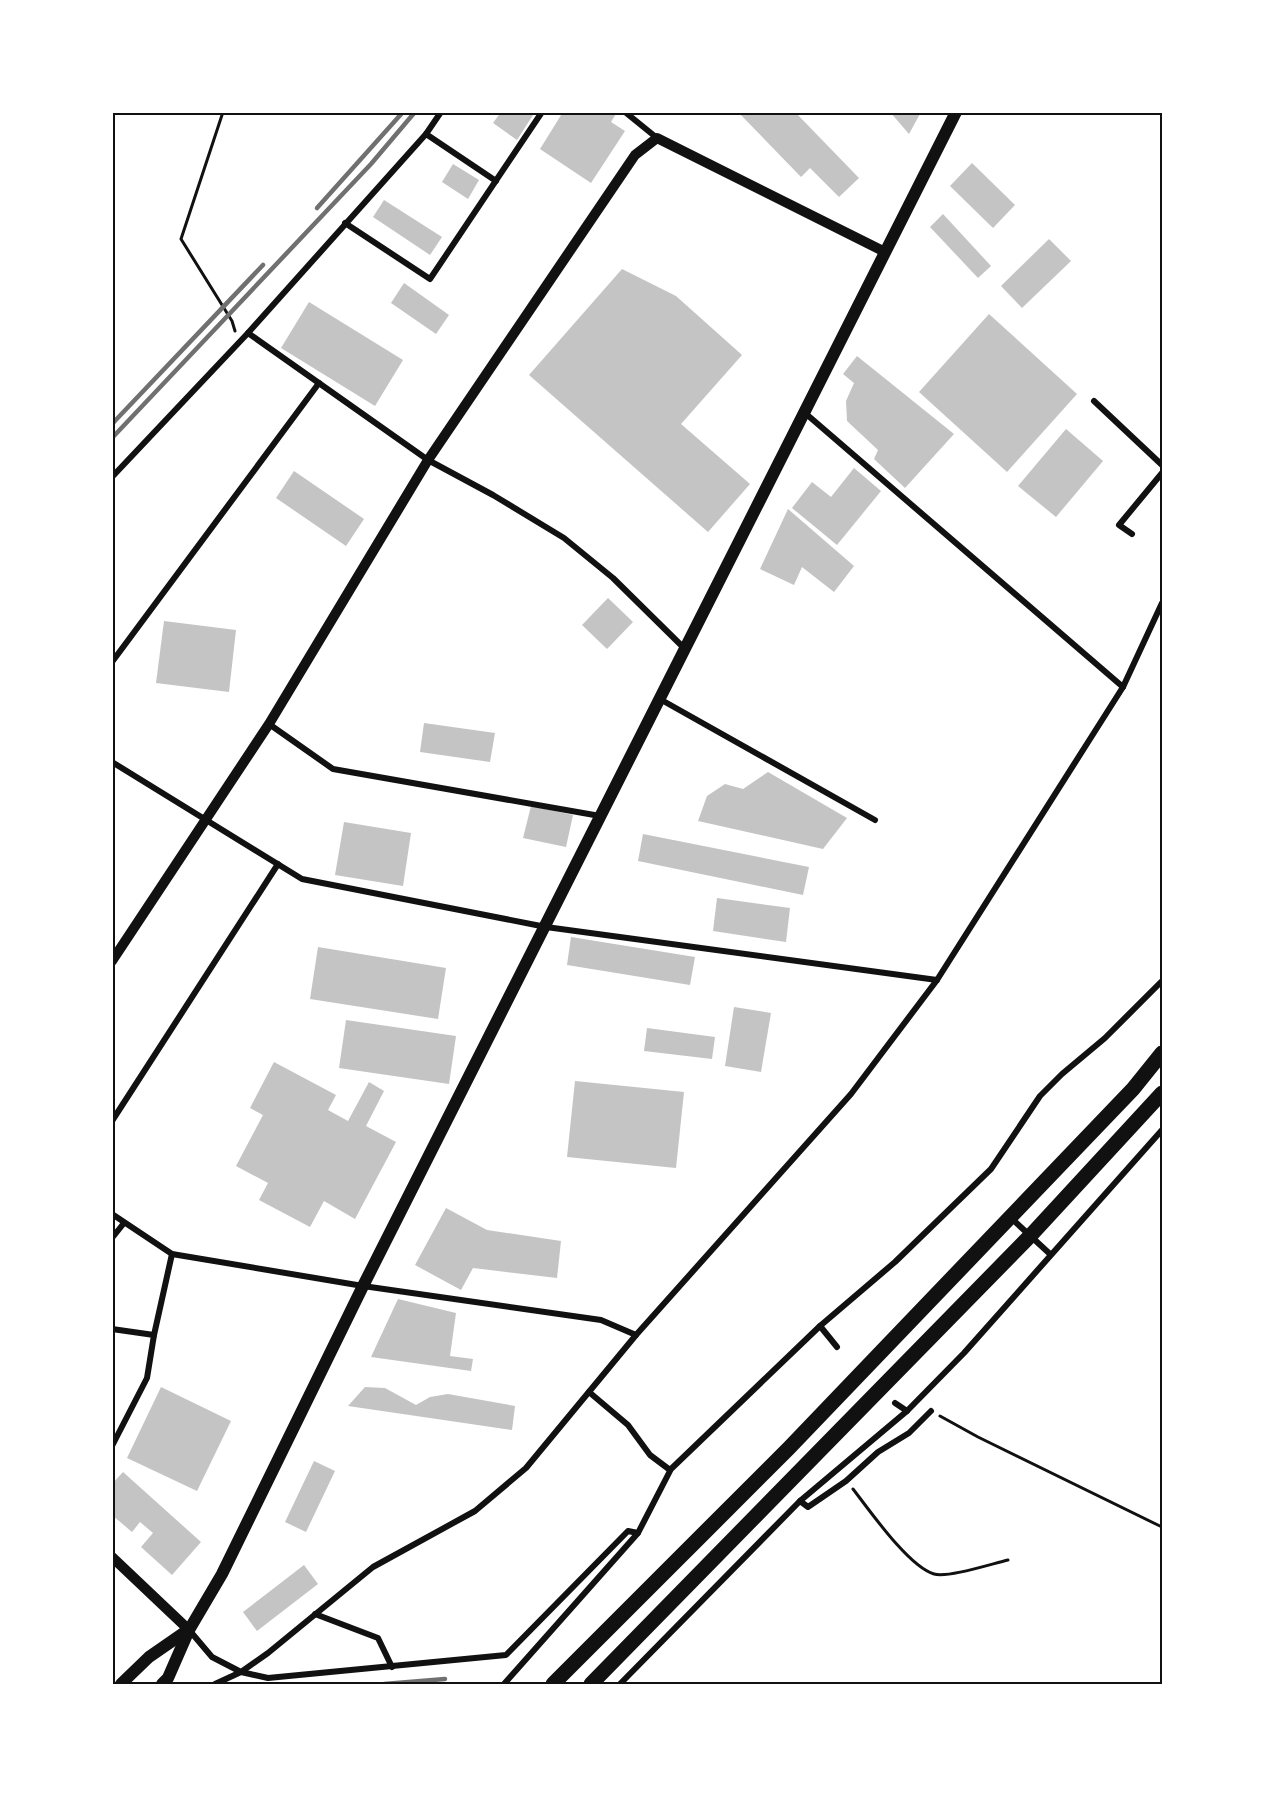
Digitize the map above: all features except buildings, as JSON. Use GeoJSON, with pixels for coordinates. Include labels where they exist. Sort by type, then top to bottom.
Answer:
{"type":"FeatureCollection","features":[{"type":"Feature","properties":{"kind":"highway"},"geometry":{"type":"LineString","coordinates":[[553,1684],[797,1439],[1133,1089],[1162,1053]]}},
{"type":"Feature","properties":{"kind":"highway"},"geometry":{"type":"LineString","coordinates":[[591,1684],[1031,1235],[1162,1093]]}},
{"type":"Feature","properties":{"kind":"main road"},"geometry":{"type":"LineString","coordinates":[[162,1684],[168,1678],[189,1630],[222,1574],[363,1286],[546,927],[658,698],[956,112]]}},
{"type":"Feature","properties":{"kind":"main road"},"geometry":{"type":"LineString","coordinates":[[121,1684],[149,1657],[189,1630]]}},
{"type":"Feature","properties":{"kind":"street"},"geometry":{"type":"LineString","coordinates":[[112,477],[248,333],[426,134],[441,112]]}},
{"type":"Feature","properties":{"kind":"street"},"geometry":{"type":"LineString","coordinates":[[345,223],[430,279],[542,112]]}},
{"type":"Feature","properties":{"kind":"street"},"geometry":{"type":"LineString","coordinates":[[625,112],[657,138],[885,252]]}},
{"type":"Feature","properties":{"kind":"street"},"geometry":{"type":"LineString","coordinates":[[426,134],[496,181]]}},
{"type":"Feature","properties":{"kind":"street"},"geometry":{"type":"LineString","coordinates":[[112,961],[269,724],[428,460],[635,155],[657,138]]}},
{"type":"Feature","properties":{"kind":"street"},"geometry":{"type":"LineString","coordinates":[[248,333],[428,460],[493,495],[564,538],[613,578],[684,648]]}},
{"type":"Feature","properties":{"kind":"street"},"geometry":{"type":"LineString","coordinates":[[112,662],[319,382]]}},
{"type":"Feature","properties":{"kind":"street"},"geometry":{"type":"LineString","coordinates":[[1094,401],[1162,465]]}},
{"type":"Feature","properties":{"kind":"street"},"geometry":{"type":"LineString","coordinates":[[805,412],[1123,687]]}},
{"type":"Feature","properties":{"kind":"street"},"geometry":{"type":"LineString","coordinates":[[1132,534],[1119,525],[1162,473]]}},
{"type":"Feature","properties":{"kind":"street"},"geometry":{"type":"LineString","coordinates":[[215,1684],[241,1672],[268,1653],[373,1567],[475,1511],[526,1468],[636,1335],[851,1094],[937,980],[1123,687],[1162,603]]}},
{"type":"Feature","properties":{"kind":"street"},"geometry":{"type":"LineString","coordinates":[[658,698],[875,820]]}},
{"type":"Feature","properties":{"kind":"street"},"geometry":{"type":"LineString","coordinates":[[269,724],[333,769],[600,816]]}},
{"type":"Feature","properties":{"kind":"street"},"geometry":{"type":"LineString","coordinates":[[112,771],[115,763],[302,879],[546,927],[937,980]]}},
{"type":"Feature","properties":{"kind":"street"},"geometry":{"type":"LineString","coordinates":[[112,1121],[278,864]]}},
{"type":"Feature","properties":{"kind":"street"},"geometry":{"type":"LineString","coordinates":[[504,1684],[638,1533],[670,1470],[820,1326],[895,1262],[991,1169],[1040,1096],[1105,1038],[1162,981]]}},
{"type":"Feature","properties":{"kind":"street"},"geometry":{"type":"LineString","coordinates":[[620,1684],[800,1501],[907,1411],[964,1353],[1162,1130]]}},
{"type":"Feature","properties":{"kind":"street"},"geometry":{"type":"LineString","coordinates":[[112,1214],[172,1254],[363,1286],[601,1320],[636,1335]]}},
{"type":"Feature","properties":{"kind":"street"},"geometry":{"type":"LineString","coordinates":[[1011,1217],[1050,1254]]}},
{"type":"Feature","properties":{"kind":"street"},"geometry":{"type":"LineString","coordinates":[[112,1238],[124,1223]]}},
{"type":"Feature","properties":{"kind":"street"},"geometry":{"type":"LineString","coordinates":[[112,1446],[147,1378],[172,1254]]}},
{"type":"Feature","properties":{"kind":"street"},"geometry":{"type":"LineString","coordinates":[[820,1326],[837,1347]]}},
{"type":"Feature","properties":{"kind":"street"},"geometry":{"type":"LineString","coordinates":[[112,1329],[154,1335]]}},
{"type":"Feature","properties":{"kind":"street"},"geometry":{"type":"LineString","coordinates":[[589,1392],[628,1425],[650,1455],[670,1470]]}},
{"type":"Feature","properties":{"kind":"street"},"geometry":{"type":"LineString","coordinates":[[895,1403],[907,1411]]}},
{"type":"Feature","properties":{"kind":"street"},"geometry":{"type":"LineString","coordinates":[[800,1501],[808,1507],[846,1481],[878,1452],[909,1433],[931,1411]]}},
{"type":"Feature","properties":{"kind":"street"},"geometry":{"type":"LineString","coordinates":[[112,1557],[189,1630],[212,1657],[241,1672],[268,1678],[506,1655],[628,1531],[638,1533]]}},
{"type":"Feature","properties":{"kind":"street"},"geometry":{"type":"LineString","coordinates":[[315,1614],[378,1638],[393,1667]]}},
{"type":"Feature","properties":{"kind":"path"},"geometry":{"type":"LineString","coordinates":[[223,112],[181,239],[232,321]]}},
{"type":"Feature","properties":{"kind":"path"},"geometry":{"type":"LineString","coordinates":[[931,1411],[978,1437],[1162,1527]]}},
{"type":"Feature","properties":{"kind":"path"},"geometry":{"type":"LineString","coordinates":[[846,1481],[904,1552],[920,1567],[934,1574],[946,1574],[1008,1560]]}},
{"type":"Feature","properties":{"kind":"railway"},"geometry":{"type":"LineString","coordinates":[[317,208],[403,112]]}},
{"type":"Feature","properties":{"kind":"railway"},"geometry":{"type":"LineString","coordinates":[[112,438],[371,164],[415,112]]}},
{"type":"Feature","properties":{"kind":"railway"},"geometry":{"type":"LineString","coordinates":[[112,424],[263,265]]}},
{"type":"Feature","properties":{"kind":"railway"},"geometry":{"type":"LineString","coordinates":[[384,1684],[445,1679]]}}]}
